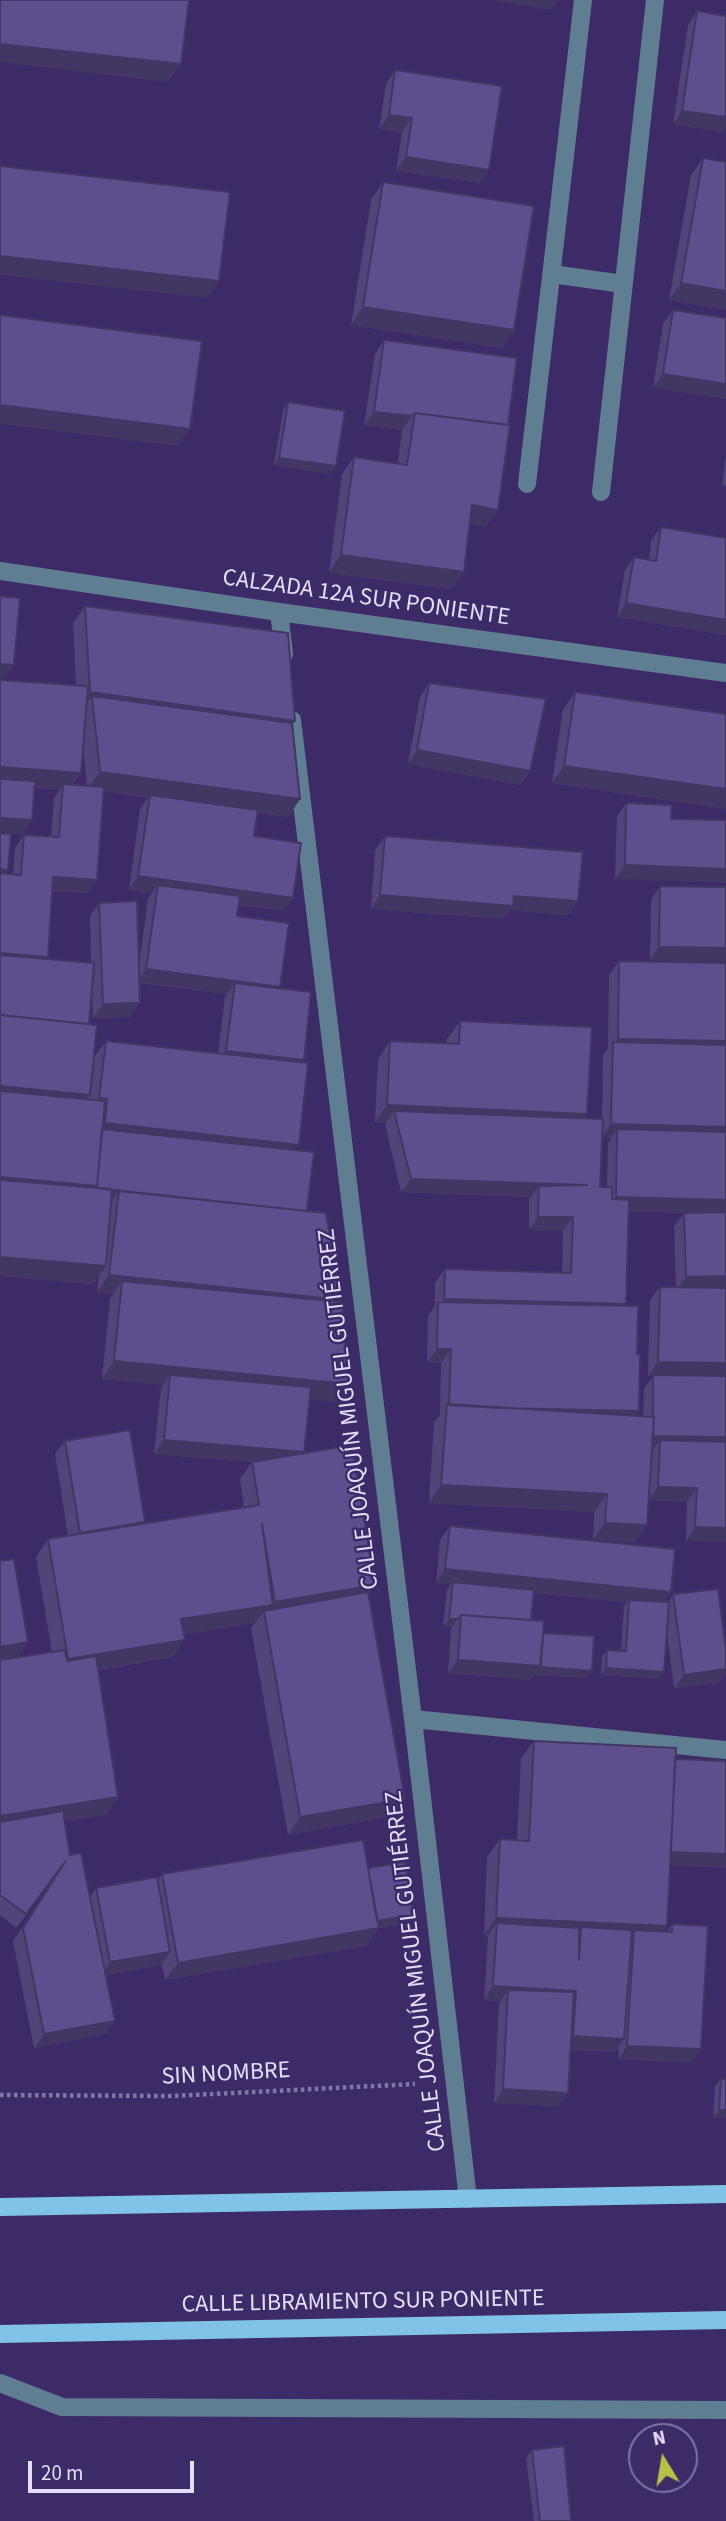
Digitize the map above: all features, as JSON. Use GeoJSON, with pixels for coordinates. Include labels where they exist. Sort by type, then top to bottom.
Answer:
{"type":"FeatureCollection","features":[{"type":"Feature","properties":{"kind":"main road"},"geometry":{"type":"LineString","coordinates":[[0,2207],[726,2194]]}},
{"type":"Feature","properties":{"kind":"main road","name":"CALLE LIBRAMIENTO SUR PONIENTE"},"geometry":{"type":"LineString","coordinates":[[0,2334],[726,2320]]}},
{"type":"Feature","properties":{"kind":"street"},"geometry":{"type":"LineString","coordinates":[[527,484],[583,0]]}},
{"type":"Feature","properties":{"kind":"street"},"geometry":{"type":"LineString","coordinates":[[601,492],[655,0]]}},
{"type":"Feature","properties":{"kind":"street"},"geometry":{"type":"LineString","coordinates":[[552,274],[623,284]]}},
{"type":"Feature","properties":{"kind":"street","name":"CALZADA 12A SUR PONIENTE"},"geometry":{"type":"LineString","coordinates":[[0,571],[726,673]]}},
{"type":"Feature","properties":{"kind":"street"},"geometry":{"type":"LineString","coordinates":[[279,612],[285,667]]}},
{"type":"Feature","properties":{"kind":"street","name":"CALLE JOAQUÍN MIGUEL GUTIÉRREZ"},"geometry":{"type":"LineString","coordinates":[[290,708],[413,1719],[468,2199]]}},
{"type":"Feature","properties":{"kind":"street"},"geometry":{"type":"LineString","coordinates":[[413,1719],[726,1750]]}},
{"type":"Feature","properties":{"kind":"street"},"geometry":{"type":"LineString","coordinates":[[0,2383],[62,2407],[726,2410]]}},
{"type":"Feature","properties":{"kind":"path","name":"SIN NOMBRE"},"geometry":{"type":"LineString","coordinates":[[0,2095],[172,2096],[454,2082]]}},
{"type":"Feature","properties":{"kind":"building"},"geometry":{"type":"Polygon","coordinates":[[[0,0],[189,0],[181,64],[0,44],[0,0]]]}},
{"type":"Feature","properties":{"kind":"building"},"geometry":{"type":"Polygon","coordinates":[[[697,11],[726,16],[726,117],[682,111],[697,11]]]}},
{"type":"Feature","properties":{"kind":"building"},"geometry":{"type":"Polygon","coordinates":[[[395,70],[502,86],[489,170],[406,157],[412,118],[389,115],[395,70]]]}},
{"type":"Feature","properties":{"kind":"building"},"geometry":{"type":"Polygon","coordinates":[[[703,158],[726,162],[726,291],[681,283],[703,158]]]}},
{"type":"Feature","properties":{"kind":"building"},"geometry":{"type":"Polygon","coordinates":[[[0,166],[230,192],[219,281],[0,256],[0,166]]]}},
{"type":"Feature","properties":{"kind":"building"},"geometry":{"type":"Polygon","coordinates":[[[383,182],[534,206],[514,330],[363,307],[383,182]]]}},
{"type":"Feature","properties":{"kind":"building"},"geometry":{"type":"Polygon","coordinates":[[[673,310],[726,318],[726,384],[663,374],[673,310]]]}},
{"type":"Feature","properties":{"kind":"building"},"geometry":{"type":"Polygon","coordinates":[[[0,315],[202,341],[190,429],[0,405],[0,315]]]}},
{"type":"Feature","properties":{"kind":"building"},"geometry":{"type":"Polygon","coordinates":[[[384,340],[517,358],[508,425],[415,413],[412,416],[374,412],[384,340]]]}},
{"type":"Feature","properties":{"kind":"building"},"geometry":{"type":"Polygon","coordinates":[[[288,402],[345,411],[336,466],[279,458],[288,402]]]}},
{"type":"Feature","properties":{"kind":"building"},"geometry":{"type":"Polygon","coordinates":[[[415,413],[510,425],[498,510],[472,505],[464,572],[341,555],[354,457],[407,465],[415,413]]]}},
{"type":"Feature","properties":{"kind":"building"},"geometry":{"type":"Polygon","coordinates":[[[661,527],[726,538],[726,620],[626,603],[634,557],[656,561],[661,527]]]}},
{"type":"Feature","properties":{"kind":"building"},"geometry":{"type":"Polygon","coordinates":[[[0,596],[20,598],[14,665],[0,664],[0,596]]]}},
{"type":"Feature","properties":{"kind":"building"},"geometry":{"type":"Polygon","coordinates":[[[85,606],[288,633],[295,721],[90,692],[85,606]]]}},
{"type":"Feature","properties":{"kind":"building"},"geometry":{"type":"Polygon","coordinates":[[[0,680],[88,686],[81,773],[0,767],[0,680]]]}},
{"type":"Feature","properties":{"kind":"building"},"geometry":{"type":"Polygon","coordinates":[[[429,683],[546,699],[530,771],[417,750],[429,683]]]}},
{"type":"Feature","properties":{"kind":"building"},"geometry":{"type":"Polygon","coordinates":[[[575,692],[726,714],[726,789],[564,766],[575,692]]]}},
{"type":"Feature","properties":{"kind":"building"},"geometry":{"type":"Polygon","coordinates":[[[92,696],[292,723],[300,799],[100,772],[92,696]]]}},
{"type":"Feature","properties":{"kind":"building"},"geometry":{"type":"Polygon","coordinates":[[[0,779],[35,781],[32,820],[0,818],[0,779]]]}},
{"type":"Feature","properties":{"kind":"building"},"geometry":{"type":"Polygon","coordinates":[[[63,784],[104,787],[97,880],[53,877],[48,957],[0,953],[0,873],[21,875],[24,835],[59,837],[63,784]]]}},
{"type":"Feature","properties":{"kind":"building"},"geometry":{"type":"Polygon","coordinates":[[[150,795],[258,810],[254,836],[301,843],[293,898],[138,876],[150,795]]]}},
{"type":"Feature","properties":{"kind":"building"},"geometry":{"type":"Polygon","coordinates":[[[626,803],[672,805],[671,819],[726,820],[726,869],[625,865],[626,803]]]}},
{"type":"Feature","properties":{"kind":"building"},"geometry":{"type":"Polygon","coordinates":[[[0,833],[11,834],[8,870],[0,869],[0,833]]]}},
{"type":"Feature","properties":{"kind":"building"},"geometry":{"type":"Polygon","coordinates":[[[385,836],[583,852],[578,901],[514,896],[513,906],[380,895],[385,836]]]}},
{"type":"Feature","properties":{"kind":"building"},"geometry":{"type":"Polygon","coordinates":[[[158,885],[240,896],[237,916],[289,923],[280,987],[146,969],[158,885]]]}},
{"type":"Feature","properties":{"kind":"building"},"geometry":{"type":"Polygon","coordinates":[[[660,886],[726,887],[726,948],[659,947],[660,886]]]}},
{"type":"Feature","properties":{"kind":"building"},"geometry":{"type":"Polygon","coordinates":[[[137,901],[140,1003],[103,1004],[99,903],[137,901]]]}},
{"type":"Feature","properties":{"kind":"building"},"geometry":{"type":"Polygon","coordinates":[[[0,955],[94,963],[89,1024],[0,1015],[0,955]]]}},
{"type":"Feature","properties":{"kind":"building"},"geometry":{"type":"Polygon","coordinates":[[[619,961],[726,963],[726,1041],[618,1039],[619,961]]]}},
{"type":"Feature","properties":{"kind":"building"},"geometry":{"type":"Polygon","coordinates":[[[235,983],[311,992],[304,1060],[226,1051],[235,983]]]}},
{"type":"Feature","properties":{"kind":"building"},"geometry":{"type":"Polygon","coordinates":[[[0,1015],[97,1025],[90,1095],[0,1086],[0,1015]]]}},
{"type":"Feature","properties":{"kind":"building"},"geometry":{"type":"Polygon","coordinates":[[[460,1021],[592,1027],[587,1114],[387,1105],[390,1041],[459,1044],[460,1021]]]}},
{"type":"Feature","properties":{"kind":"building"},"geometry":{"type":"Polygon","coordinates":[[[106,1041],[308,1063],[299,1145],[105,1123],[107,1099],[99,1098],[106,1041]]]}},
{"type":"Feature","properties":{"kind":"building"},"geometry":{"type":"Polygon","coordinates":[[[613,1042],[726,1045],[726,1127],[611,1124],[613,1042]]]}},
{"type":"Feature","properties":{"kind":"building"},"geometry":{"type":"Polygon","coordinates":[[[0,1091],[105,1101],[97,1186],[0,1177],[0,1091]]]}},
{"type":"Feature","properties":{"kind":"building"},"geometry":{"type":"Polygon","coordinates":[[[394,1111],[603,1119],[600,1187],[612,1187],[612,1199],[629,1200],[626,1304],[444,1299],[445,1269],[571,1273],[573,1217],[538,1217],[539,1186],[587,1185],[411,1179],[394,1111]]]}},
{"type":"Feature","properties":{"kind":"building"},"geometry":{"type":"Polygon","coordinates":[[[102,1129],[314,1152],[307,1211],[96,1188],[102,1129]]]}},
{"type":"Feature","properties":{"kind":"building"},"geometry":{"type":"Polygon","coordinates":[[[617,1129],[726,1132],[726,1200],[616,1197],[617,1129]]]}},
{"type":"Feature","properties":{"kind":"building"},"geometry":{"type":"Polygon","coordinates":[[[0,1180],[112,1189],[106,1266],[0,1257],[0,1180]]]}},
{"type":"Feature","properties":{"kind":"building"},"geometry":{"type":"Polygon","coordinates":[[[119,1191],[326,1213],[341,1300],[109,1275],[119,1191]]]}},
{"type":"Feature","properties":{"kind":"building"},"geometry":{"type":"Polygon","coordinates":[[[726,1212],[726,1276],[686,1277],[684,1213],[726,1212]]]}},
{"type":"Feature","properties":{"kind":"building"},"geometry":{"type":"Polygon","coordinates":[[[122,1281],[342,1302],[348,1384],[114,1361],[122,1281]]]}},
{"type":"Feature","properties":{"kind":"building"},"geometry":{"type":"Polygon","coordinates":[[[660,1287],[726,1288],[726,1363],[658,1362],[660,1287]]]}},
{"type":"Feature","properties":{"kind":"building"},"geometry":{"type":"Polygon","coordinates":[[[438,1302],[638,1306],[639,1411],[449,1405],[451,1349],[437,1349],[438,1302]]]}},
{"type":"Feature","properties":{"kind":"building"},"geometry":{"type":"Polygon","coordinates":[[[170,1375],[311,1387],[304,1452],[164,1440],[170,1375]]]}},
{"type":"Feature","properties":{"kind":"building"},"geometry":{"type":"Polygon","coordinates":[[[653,1375],[726,1376],[726,1437],[653,1436],[653,1375]]]}},
{"type":"Feature","properties":{"kind":"building"},"geometry":{"type":"Polygon","coordinates":[[[447,1404],[654,1417],[647,1525],[605,1523],[607,1494],[441,1485],[447,1404]]]}},
{"type":"Feature","properties":{"kind":"building"},"geometry":{"type":"Polygon","coordinates":[[[130,1430],[145,1522],[80,1533],[65,1441],[130,1430]]]}},
{"type":"Feature","properties":{"kind":"building"},"geometry":{"type":"Polygon","coordinates":[[[660,1440],[726,1442],[726,1528],[695,1527],[697,1488],[658,1487],[660,1440]]]}},
{"type":"Feature","properties":{"kind":"building"},"geometry":{"type":"Polygon","coordinates":[[[352,1445],[375,1585],[275,1602],[262,1524],[273,1605],[181,1619],[185,1640],[68,1659],[48,1539],[259,1505],[252,1462],[352,1445]]]}},
{"type":"Feature","properties":{"kind":"building"},"geometry":{"type":"Polygon","coordinates":[[[450,1526],[675,1549],[671,1592],[445,1569],[450,1526]]]}},
{"type":"Feature","properties":{"kind":"building"},"geometry":{"type":"Polygon","coordinates":[[[14,1559],[28,1642],[0,1647],[0,1561],[14,1559]]]}},
{"type":"Feature","properties":{"kind":"building"},"geometry":{"type":"Polygon","coordinates":[[[453,1582],[534,1590],[531,1620],[461,1615],[458,1619],[449,1619],[453,1582]]]}},
{"type":"Feature","properties":{"kind":"building"},"geometry":{"type":"Polygon","coordinates":[[[718,1589],[726,1669],[684,1675],[673,1594],[718,1589]]]}},
{"type":"Feature","properties":{"kind":"building"},"geometry":{"type":"Polygon","coordinates":[[[368,1592],[405,1799],[300,1817],[264,1611],[368,1592]]]}},
{"type":"Feature","properties":{"kind":"building"},"geometry":{"type":"Polygon","coordinates":[[[629,1600],[669,1602],[664,1672],[606,1668],[607,1650],[626,1651],[629,1600]]]}},
{"type":"Feature","properties":{"kind":"building"},"geometry":{"type":"Polygon","coordinates":[[[461,1615],[544,1621],[541,1666],[458,1660],[461,1615]]]}},
{"type":"Feature","properties":{"kind":"building"},"geometry":{"type":"Polygon","coordinates":[[[543,1633],[594,1636],[592,1671],[540,1667],[543,1633]]]}},
{"type":"Feature","properties":{"kind":"building"},"geometry":{"type":"Polygon","coordinates":[[[65,1650],[67,1661],[96,1656],[118,1797],[0,1816],[0,1660],[65,1650]]]}},
{"type":"Feature","properties":{"kind":"building"},"geometry":{"type":"Polygon","coordinates":[[[534,1741],[676,1748],[667,1926],[496,1918],[500,1839],[529,1841],[534,1741]]]}},
{"type":"Feature","properties":{"kind":"building"},"geometry":{"type":"Polygon","coordinates":[[[675,1759],[726,1761],[726,1854],[671,1852],[675,1759]]]}},
{"type":"Feature","properties":{"kind":"building"},"geometry":{"type":"Polygon","coordinates":[[[63,1811],[70,1855],[81,1853],[115,2021],[44,2034],[23,1928],[65,1862],[26,1914],[0,1895],[0,1822],[63,1811]]]}},
{"type":"Feature","properties":{"kind":"building"},"geometry":{"type":"Polygon","coordinates":[[[363,1840],[379,1928],[178,1963],[162,1874],[363,1840]]]}},
{"type":"Feature","properties":{"kind":"building"},"geometry":{"type":"Polygon","coordinates":[[[405,1862],[414,1915],[377,1921],[368,1868],[405,1862]]]}},
{"type":"Feature","properties":{"kind":"building"},"geometry":{"type":"Polygon","coordinates":[[[157,1877],[170,1952],[110,1962],[96,1888],[157,1877]]]}},
{"type":"Feature","properties":{"kind":"building"},"geometry":{"type":"Polygon","coordinates":[[[497,1923],[579,1928],[579,1960],[581,1927],[632,1930],[624,2039],[573,2036],[576,1991],[493,1986],[497,1923]]]}},
{"type":"Feature","properties":{"kind":"building"},"geometry":{"type":"Polygon","coordinates":[[[672,1924],[708,1926],[701,2049],[627,2046],[634,1930],[672,1932],[672,1924]]]}},
{"type":"Feature","properties":{"kind":"building"},"geometry":{"type":"Polygon","coordinates":[[[508,1990],[574,1992],[568,2093],[503,2089],[508,1990]]]}},
{"type":"Feature","properties":{"kind":"building"},"geometry":{"type":"Polygon","coordinates":[[[721,2079],[726,2079],[726,2110],[719,2110],[721,2079]]]}},
{"type":"Feature","properties":{"kind":"building"},"geometry":{"type":"Polygon","coordinates":[[[564,2446],[571,2521],[540,2521],[532,2450],[564,2446]]]}}]}
